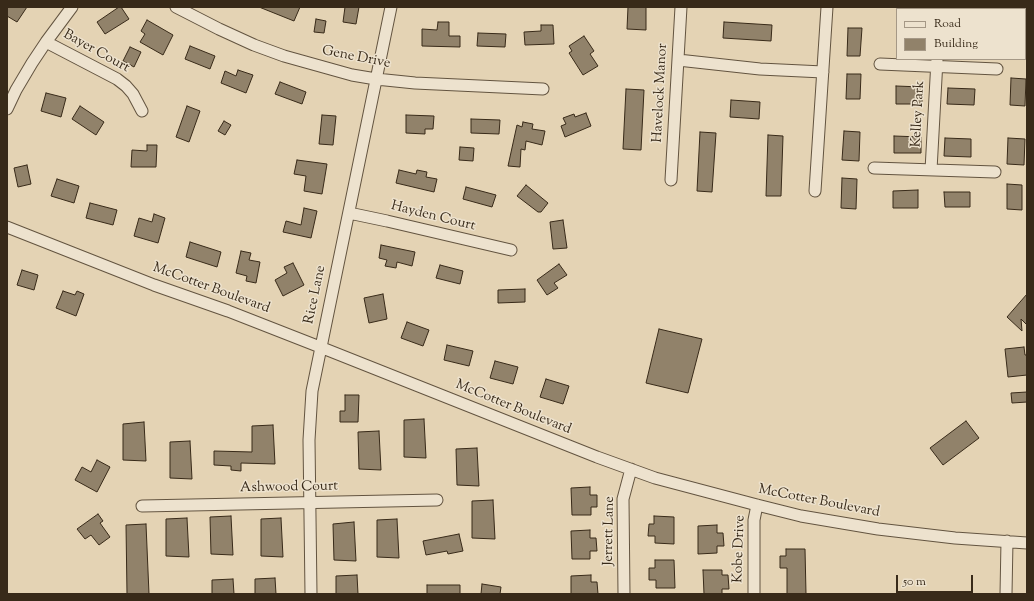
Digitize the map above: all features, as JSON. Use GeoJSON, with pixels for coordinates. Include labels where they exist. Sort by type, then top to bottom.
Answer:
{"type":"FeatureCollection","features":[{"type":"Feature","properties":{"kind":"street"},"geometry":{"type":"LineString","coordinates":[[7,110],[20,83],[46,42],[72,7]]}},
{"type":"Feature","properties":{"kind":"street","name":"Gene Drive"},"geometry":{"type":"LineString","coordinates":[[176,7],[219,29],[270,51],[352,75],[415,83],[543,89]]}},
{"type":"Feature","properties":{"kind":"street","name":"Rice Lane"},"geometry":{"type":"LineString","coordinates":[[311,594],[309,440],[310,404],[313,378],[349,213],[391,7]]}},
{"type":"Feature","properties":{"kind":"street","name":"Havelock Manor"},"geometry":{"type":"LineString","coordinates":[[671,180],[682,7]]}},
{"type":"Feature","properties":{"kind":"street"},"geometry":{"type":"LineString","coordinates":[[815,191],[827,7]]}},
{"type":"Feature","properties":{"kind":"street","name":"Bayer Court"},"geometry":{"type":"LineString","coordinates":[[46,42],[117,79],[133,94],[142,111]]}},
{"type":"Feature","properties":{"kind":"street"},"geometry":{"type":"LineString","coordinates":[[678,60],[760,69],[823,72]]}},
{"type":"Feature","properties":{"kind":"street"},"geometry":{"type":"LineString","coordinates":[[880,64],[937,63],[996,69]]}},
{"type":"Feature","properties":{"kind":"street","name":"Kelley Park"},"geometry":{"type":"LineString","coordinates":[[931,170],[937,63]]}},
{"type":"Feature","properties":{"kind":"street"},"geometry":{"type":"LineString","coordinates":[[874,168],[995,172]]}},
{"type":"Feature","properties":{"kind":"street","name":"Hayden Court"},"geometry":{"type":"LineString","coordinates":[[349,213],[511,250]]}},
{"type":"Feature","properties":{"kind":"street","name":"McCotter Boulevard"},"geometry":{"type":"LineString","coordinates":[[7,227],[154,285],[228,311],[513,425],[655,478],[801,516],[878,529],[954,538],[1027,543]]}},
{"type":"Feature","properties":{"kind":"street","name":"Jerrett Lane"},"geometry":{"type":"LineString","coordinates":[[624,594],[623,499],[631,469]]}},
{"type":"Feature","properties":{"kind":"street","name":"Ashwood Court"},"geometry":{"type":"LineString","coordinates":[[142,506],[437,500]]}},
{"type":"Feature","properties":{"kind":"street","name":"Kobe Drive"},"geometry":{"type":"LineString","coordinates":[[754,594],[754,520],[757,505]]}},
{"type":"Feature","properties":{"kind":"street"},"geometry":{"type":"LineString","coordinates":[[1006,594],[1007,541]]}},
{"type":"Feature","properties":{"kind":"building"},"geometry":{"type":"Polygon","coordinates":[[[7,7],[27,7],[17,22],[7,16],[7,7]]]}},
{"type":"Feature","properties":{"kind":"building"},"geometry":{"type":"Polygon","coordinates":[[[121,7],[129,19],[105,34],[97,22],[121,7]]]}},
{"type":"Feature","properties":{"kind":"building"},"geometry":{"type":"Polygon","coordinates":[[[259,7],[300,7],[294,21],[259,7]]]}},
{"type":"Feature","properties":{"kind":"building"},"geometry":{"type":"Polygon","coordinates":[[[345,7],[359,7],[356,24],[343,22],[345,7]]]}},
{"type":"Feature","properties":{"kind":"building"},"geometry":{"type":"Polygon","coordinates":[[[628,7],[646,7],[646,30],[627,29],[628,7]]]}},
{"type":"Feature","properties":{"kind":"building"},"geometry":{"type":"Polygon","coordinates":[[[316,19],[326,21],[324,33],[314,32],[316,19]]]}},
{"type":"Feature","properties":{"kind":"building"},"geometry":{"type":"Polygon","coordinates":[[[147,20],[173,35],[163,55],[140,42],[145,34],[141,31],[147,20]]]}},
{"type":"Feature","properties":{"kind":"building"},"geometry":{"type":"Polygon","coordinates":[[[438,22],[449,22],[449,36],[460,36],[460,47],[422,46],[422,29],[437,30],[438,22]]]}},
{"type":"Feature","properties":{"kind":"building"},"geometry":{"type":"Polygon","coordinates":[[[724,22],[772,25],[771,41],[723,38],[724,22]]]}},
{"type":"Feature","properties":{"kind":"building"},"geometry":{"type":"Polygon","coordinates":[[[541,25],[553,25],[554,44],[525,45],[524,32],[541,31],[541,25]]]}},
{"type":"Feature","properties":{"kind":"building"},"geometry":{"type":"Polygon","coordinates":[[[848,28],[862,28],[860,56],[847,56],[848,28]]]}},
{"type":"Feature","properties":{"kind":"building"},"geometry":{"type":"Polygon","coordinates":[[[478,33],[506,34],[505,47],[477,46],[478,33]]]}},
{"type":"Feature","properties":{"kind":"building"},"geometry":{"type":"Polygon","coordinates":[[[584,36],[594,51],[590,54],[598,66],[583,75],[569,53],[572,51],[569,46],[584,36]]]}},
{"type":"Feature","properties":{"kind":"building"},"geometry":{"type":"Polygon","coordinates":[[[190,46],[215,56],[210,69],[185,59],[190,46]]]}},
{"type":"Feature","properties":{"kind":"building"},"geometry":{"type":"Polygon","coordinates":[[[130,47],[141,52],[134,67],[123,61],[130,47]]]}},
{"type":"Feature","properties":{"kind":"building"},"geometry":{"type":"Polygon","coordinates":[[[238,70],[253,75],[246,93],[221,83],[225,71],[236,76],[238,70]]]}},
{"type":"Feature","properties":{"kind":"building"},"geometry":{"type":"Polygon","coordinates":[[[847,74],[861,74],[860,99],[846,99],[847,74]]]}},
{"type":"Feature","properties":{"kind":"building"},"geometry":{"type":"Polygon","coordinates":[[[1011,78],[1026,79],[1025,106],[1010,105],[1011,78]]]}},
{"type":"Feature","properties":{"kind":"building"},"geometry":{"type":"Polygon","coordinates":[[[280,82],[306,92],[302,104],[275,94],[280,82]]]}},
{"type":"Feature","properties":{"kind":"building"},"geometry":{"type":"Polygon","coordinates":[[[896,86],[922,87],[922,104],[896,104],[896,86]]]}},
{"type":"Feature","properties":{"kind":"building"},"geometry":{"type":"Polygon","coordinates":[[[948,88],[975,89],[974,105],[947,104],[948,88]]]}},
{"type":"Feature","properties":{"kind":"building"},"geometry":{"type":"Polygon","coordinates":[[[626,89],[644,90],[641,150],[623,149],[626,89]]]}},
{"type":"Feature","properties":{"kind":"building"},"geometry":{"type":"Polygon","coordinates":[[[46,93],[66,98],[61,117],[41,111],[46,93]]]}},
{"type":"Feature","properties":{"kind":"building"},"geometry":{"type":"Polygon","coordinates":[[[731,100],[760,102],[759,119],[730,117],[731,100]]]}},
{"type":"Feature","properties":{"kind":"building"},"geometry":{"type":"Polygon","coordinates":[[[80,106],[104,122],[96,135],[72,119],[80,106]]]}},
{"type":"Feature","properties":{"kind":"building"},"geometry":{"type":"Polygon","coordinates":[[[187,106],[200,111],[189,142],[176,137],[187,106]]]}},
{"type":"Feature","properties":{"kind":"building"},"geometry":{"type":"Polygon","coordinates":[[[586,113],[591,126],[565,137],[561,126],[566,124],[563,118],[574,114],[575,117],[586,113]]]}},
{"type":"Feature","properties":{"kind":"building"},"geometry":{"type":"Polygon","coordinates":[[[322,115],[336,116],[333,145],[319,144],[322,115]]]}},
{"type":"Feature","properties":{"kind":"building"},"geometry":{"type":"Polygon","coordinates":[[[406,115],[434,116],[433,129],[425,129],[425,134],[406,133],[406,115]]]}},
{"type":"Feature","properties":{"kind":"building"},"geometry":{"type":"Polygon","coordinates":[[[471,119],[500,120],[499,134],[471,133],[471,119]]]}},
{"type":"Feature","properties":{"kind":"building"},"geometry":{"type":"Polygon","coordinates":[[[224,121],[231,125],[225,135],[218,131],[224,121]]]}},
{"type":"Feature","properties":{"kind":"building"},"geometry":{"type":"Polygon","coordinates":[[[523,122],[533,124],[532,129],[545,131],[542,145],[526,141],[525,150],[521,149],[520,167],[508,166],[517,125],[522,127],[523,122]]]}},
{"type":"Feature","properties":{"kind":"building"},"geometry":{"type":"Polygon","coordinates":[[[844,131],[860,132],[859,161],[842,160],[844,131]]]}},
{"type":"Feature","properties":{"kind":"building"},"geometry":{"type":"Polygon","coordinates":[[[700,132],[716,133],[712,192],[697,191],[700,132]]]}},
{"type":"Feature","properties":{"kind":"building"},"geometry":{"type":"Polygon","coordinates":[[[768,135],[783,136],[781,196],[766,196],[768,135]]]}},
{"type":"Feature","properties":{"kind":"building"},"geometry":{"type":"Polygon","coordinates":[[[894,136],[921,137],[921,153],[894,153],[894,136]]]}},
{"type":"Feature","properties":{"kind":"building"},"geometry":{"type":"Polygon","coordinates":[[[945,138],[971,139],[971,157],[944,156],[945,138]]]}},
{"type":"Feature","properties":{"kind":"building"},"geometry":{"type":"Polygon","coordinates":[[[1008,138],[1025,139],[1024,165],[1007,164],[1008,138]]]}},
{"type":"Feature","properties":{"kind":"building"},"geometry":{"type":"Polygon","coordinates":[[[147,145],[157,145],[156,167],[131,167],[132,150],[147,151],[147,145]]]}},
{"type":"Feature","properties":{"kind":"building"},"geometry":{"type":"Polygon","coordinates":[[[460,147],[474,148],[473,161],[459,160],[460,147]]]}},
{"type":"Feature","properties":{"kind":"building"},"geometry":{"type":"Polygon","coordinates":[[[297,160],[327,164],[322,194],[304,191],[306,176],[294,174],[297,160]]]}},
{"type":"Feature","properties":{"kind":"building"},"geometry":{"type":"Polygon","coordinates":[[[27,165],[31,184],[18,187],[14,168],[27,165]]]}},
{"type":"Feature","properties":{"kind":"building"},"geometry":{"type":"Polygon","coordinates":[[[399,170],[416,174],[417,170],[427,172],[426,177],[437,179],[434,192],[396,183],[399,170]]]}},
{"type":"Feature","properties":{"kind":"building"},"geometry":{"type":"Polygon","coordinates":[[[842,178],[857,179],[856,209],[841,208],[842,178]]]}},
{"type":"Feature","properties":{"kind":"building"},"geometry":{"type":"Polygon","coordinates":[[[57,179],[79,186],[74,203],[51,196],[57,179]]]}},
{"type":"Feature","properties":{"kind":"building"},"geometry":{"type":"Polygon","coordinates":[[[1007,184],[1022,185],[1022,210],[1007,209],[1007,184]]]}},
{"type":"Feature","properties":{"kind":"building"},"geometry":{"type":"Polygon","coordinates":[[[526,185],[548,203],[541,212],[538,212],[517,196],[526,185]]]}},
{"type":"Feature","properties":{"kind":"building"},"geometry":{"type":"Polygon","coordinates":[[[466,187],[496,195],[492,207],[463,199],[466,187]]]}},
{"type":"Feature","properties":{"kind":"building"},"geometry":{"type":"Polygon","coordinates":[[[918,190],[918,208],[893,208],[893,191],[918,190]]]}},
{"type":"Feature","properties":{"kind":"building"},"geometry":{"type":"Polygon","coordinates":[[[944,192],[970,192],[970,207],[945,207],[944,192]]]}},
{"type":"Feature","properties":{"kind":"building"},"geometry":{"type":"Polygon","coordinates":[[[90,203],[117,210],[113,225],[86,218],[90,203]]]}},
{"type":"Feature","properties":{"kind":"building"},"geometry":{"type":"Polygon","coordinates":[[[304,208],[317,211],[311,238],[283,232],[286,221],[301,225],[304,208]]]}},
{"type":"Feature","properties":{"kind":"building"},"geometry":{"type":"Polygon","coordinates":[[[154,214],[165,218],[158,243],[134,236],[139,218],[152,222],[154,214]]]}},
{"type":"Feature","properties":{"kind":"building"},"geometry":{"type":"Polygon","coordinates":[[[563,220],[567,248],[553,249],[550,222],[563,220]]]}},
{"type":"Feature","properties":{"kind":"building"},"geometry":{"type":"Polygon","coordinates":[[[190,242],[221,252],[217,267],[186,257],[190,242]]]}},
{"type":"Feature","properties":{"kind":"building"},"geometry":{"type":"Polygon","coordinates":[[[381,245],[415,252],[412,266],[397,262],[396,268],[385,266],[387,260],[379,258],[381,245]]]}},
{"type":"Feature","properties":{"kind":"building"},"geometry":{"type":"Polygon","coordinates":[[[241,251],[251,253],[249,260],[260,262],[256,283],[246,281],[247,276],[236,273],[241,251]]]}},
{"type":"Feature","properties":{"kind":"building"},"geometry":{"type":"Polygon","coordinates":[[[293,263],[304,285],[283,296],[275,280],[287,273],[284,267],[293,263]]]}},
{"type":"Feature","properties":{"kind":"building"},"geometry":{"type":"Polygon","coordinates":[[[559,264],[567,275],[554,283],[558,288],[547,295],[537,280],[559,264]]]}},
{"type":"Feature","properties":{"kind":"building"},"geometry":{"type":"Polygon","coordinates":[[[440,265],[463,271],[460,284],[436,278],[440,265]]]}},
{"type":"Feature","properties":{"kind":"building"},"geometry":{"type":"Polygon","coordinates":[[[22,270],[38,275],[34,290],[17,285],[22,270]]]}},
{"type":"Feature","properties":{"kind":"building"},"geometry":{"type":"Polygon","coordinates":[[[525,289],[525,302],[498,303],[498,290],[525,289]]]}},
{"type":"Feature","properties":{"kind":"building"},"geometry":{"type":"Polygon","coordinates":[[[63,291],[75,295],[77,291],[84,294],[76,316],[56,308],[63,291]]]}},
{"type":"Feature","properties":{"kind":"building"},"geometry":{"type":"Polygon","coordinates":[[[383,294],[387,319],[369,323],[364,298],[383,294]]]}},
{"type":"Feature","properties":{"kind":"building"},"geometry":{"type":"Polygon","coordinates":[[[1027,294],[1027,325],[1021,319],[1022,331],[1007,317],[1027,294]]]}},
{"type":"Feature","properties":{"kind":"building"},"geometry":{"type":"Polygon","coordinates":[[[407,322],[429,330],[423,346],[401,338],[407,322]]]}},
{"type":"Feature","properties":{"kind":"building"},"geometry":{"type":"Polygon","coordinates":[[[659,329],[702,339],[688,393],[646,383],[659,329]]]}},
{"type":"Feature","properties":{"kind":"building"},"geometry":{"type":"Polygon","coordinates":[[[447,345],[473,351],[469,366],[444,360],[447,345]]]}},
{"type":"Feature","properties":{"kind":"building"},"geometry":{"type":"Polygon","coordinates":[[[1024,347],[1025,355],[1027,355],[1027,375],[1008,377],[1005,349],[1024,347]]]}},
{"type":"Feature","properties":{"kind":"building"},"geometry":{"type":"Polygon","coordinates":[[[495,361],[518,367],[513,384],[490,378],[495,361]]]}},
{"type":"Feature","properties":{"kind":"building"},"geometry":{"type":"Polygon","coordinates":[[[546,379],[569,386],[563,404],[540,397],[546,379]]]}},
{"type":"Feature","properties":{"kind":"building"},"geometry":{"type":"Polygon","coordinates":[[[1027,392],[1027,402],[1012,403],[1011,393],[1027,392]]]}},
{"type":"Feature","properties":{"kind":"building"},"geometry":{"type":"Polygon","coordinates":[[[345,395],[359,395],[358,422],[340,422],[340,411],[345,411],[345,395]]]}},
{"type":"Feature","properties":{"kind":"building"},"geometry":{"type":"Polygon","coordinates":[[[424,419],[426,458],[404,457],[404,420],[424,419]]]}},
{"type":"Feature","properties":{"kind":"building"},"geometry":{"type":"Polygon","coordinates":[[[966,421],[979,438],[943,465],[930,448],[966,421]]]}},
{"type":"Feature","properties":{"kind":"building"},"geometry":{"type":"Polygon","coordinates":[[[144,422],[146,461],[123,460],[123,424],[144,422]]]}},
{"type":"Feature","properties":{"kind":"building"},"geometry":{"type":"Polygon","coordinates":[[[273,425],[275,464],[241,463],[241,471],[231,470],[231,466],[214,465],[214,451],[252,452],[252,426],[273,425]]]}},
{"type":"Feature","properties":{"kind":"building"},"geometry":{"type":"Polygon","coordinates":[[[379,431],[381,470],[359,469],[358,432],[379,431]]]}},
{"type":"Feature","properties":{"kind":"building"},"geometry":{"type":"Polygon","coordinates":[[[190,441],[192,479],[170,478],[170,442],[190,441]]]}},
{"type":"Feature","properties":{"kind":"building"},"geometry":{"type":"Polygon","coordinates":[[[477,448],[479,486],[457,485],[456,449],[477,448]]]}},
{"type":"Feature","properties":{"kind":"building"},"geometry":{"type":"Polygon","coordinates":[[[97,460],[110,467],[97,492],[75,480],[82,467],[91,472],[97,460]]]}},
{"type":"Feature","properties":{"kind":"building"},"geometry":{"type":"Polygon","coordinates":[[[590,487],[590,495],[597,495],[597,507],[591,507],[591,515],[572,515],[571,488],[590,487]]]}},
{"type":"Feature","properties":{"kind":"building"},"geometry":{"type":"Polygon","coordinates":[[[493,500],[495,539],[472,538],[472,501],[493,500]]]}},
{"type":"Feature","properties":{"kind":"building"},"geometry":{"type":"Polygon","coordinates":[[[98,514],[103,521],[100,523],[110,537],[99,545],[91,535],[85,539],[77,529],[98,514]]]}},
{"type":"Feature","properties":{"kind":"building"},"geometry":{"type":"Polygon","coordinates":[[[231,516],[233,555],[211,554],[210,517],[231,516]]]}},
{"type":"Feature","properties":{"kind":"building"},"geometry":{"type":"Polygon","coordinates":[[[654,516],[674,517],[674,544],[655,543],[655,536],[648,536],[649,524],[654,524],[654,516]]]}},
{"type":"Feature","properties":{"kind":"building"},"geometry":{"type":"Polygon","coordinates":[[[187,518],[189,557],[166,556],[166,519],[187,518]]]}},
{"type":"Feature","properties":{"kind":"building"},"geometry":{"type":"Polygon","coordinates":[[[281,518],[283,557],[261,556],[261,519],[281,518]]]}},
{"type":"Feature","properties":{"kind":"building"},"geometry":{"type":"Polygon","coordinates":[[[397,519],[399,558],[377,557],[377,520],[397,519]]]}},
{"type":"Feature","properties":{"kind":"building"},"geometry":{"type":"Polygon","coordinates":[[[354,522],[356,561],[334,560],[333,524],[354,522]]]}},
{"type":"Feature","properties":{"kind":"building"},"geometry":{"type":"Polygon","coordinates":[[[146,524],[149,594],[127,594],[126,525],[146,524]]]}},
{"type":"Feature","properties":{"kind":"building"},"geometry":{"type":"Polygon","coordinates":[[[717,525],[717,533],[723,533],[724,546],[717,546],[717,553],[698,554],[698,526],[717,525]]]}},
{"type":"Feature","properties":{"kind":"building"},"geometry":{"type":"Polygon","coordinates":[[[590,530],[590,538],[596,538],[597,551],[590,551],[590,559],[572,559],[571,531],[590,530]]]}},
{"type":"Feature","properties":{"kind":"building"},"geometry":{"type":"Polygon","coordinates":[[[459,534],[463,551],[448,554],[447,551],[426,555],[423,541],[459,534]]]}},
{"type":"Feature","properties":{"kind":"building"},"geometry":{"type":"Polygon","coordinates":[[[786,549],[805,549],[806,594],[787,594],[787,568],[780,568],[780,556],[786,556],[786,549]]]}},
{"type":"Feature","properties":{"kind":"building"},"geometry":{"type":"Polygon","coordinates":[[[655,560],[674,560],[675,588],[656,588],[656,580],[649,580],[649,568],[655,568],[655,560]]]}},
{"type":"Feature","properties":{"kind":"building"},"geometry":{"type":"Polygon","coordinates":[[[703,570],[722,570],[722,575],[728,575],[729,589],[722,589],[722,594],[704,594],[703,570]]]}},
{"type":"Feature","properties":{"kind":"building"},"geometry":{"type":"Polygon","coordinates":[[[357,575],[358,594],[336,594],[336,576],[357,575]]]}},
{"type":"Feature","properties":{"kind":"building"},"geometry":{"type":"Polygon","coordinates":[[[591,575],[591,582],[597,582],[598,594],[571,594],[571,576],[591,575]]]}},
{"type":"Feature","properties":{"kind":"building"},"geometry":{"type":"Polygon","coordinates":[[[275,578],[276,594],[255,594],[255,579],[275,578]]]}},
{"type":"Feature","properties":{"kind":"building"},"geometry":{"type":"Polygon","coordinates":[[[233,579],[234,594],[212,594],[212,580],[233,579]]]}},
{"type":"Feature","properties":{"kind":"building"},"geometry":{"type":"Polygon","coordinates":[[[482,584],[501,587],[500,594],[481,594],[482,584]]]}},
{"type":"Feature","properties":{"kind":"building"},"geometry":{"type":"Polygon","coordinates":[[[427,585],[460,585],[460,594],[427,594],[427,585]]]}}]}
